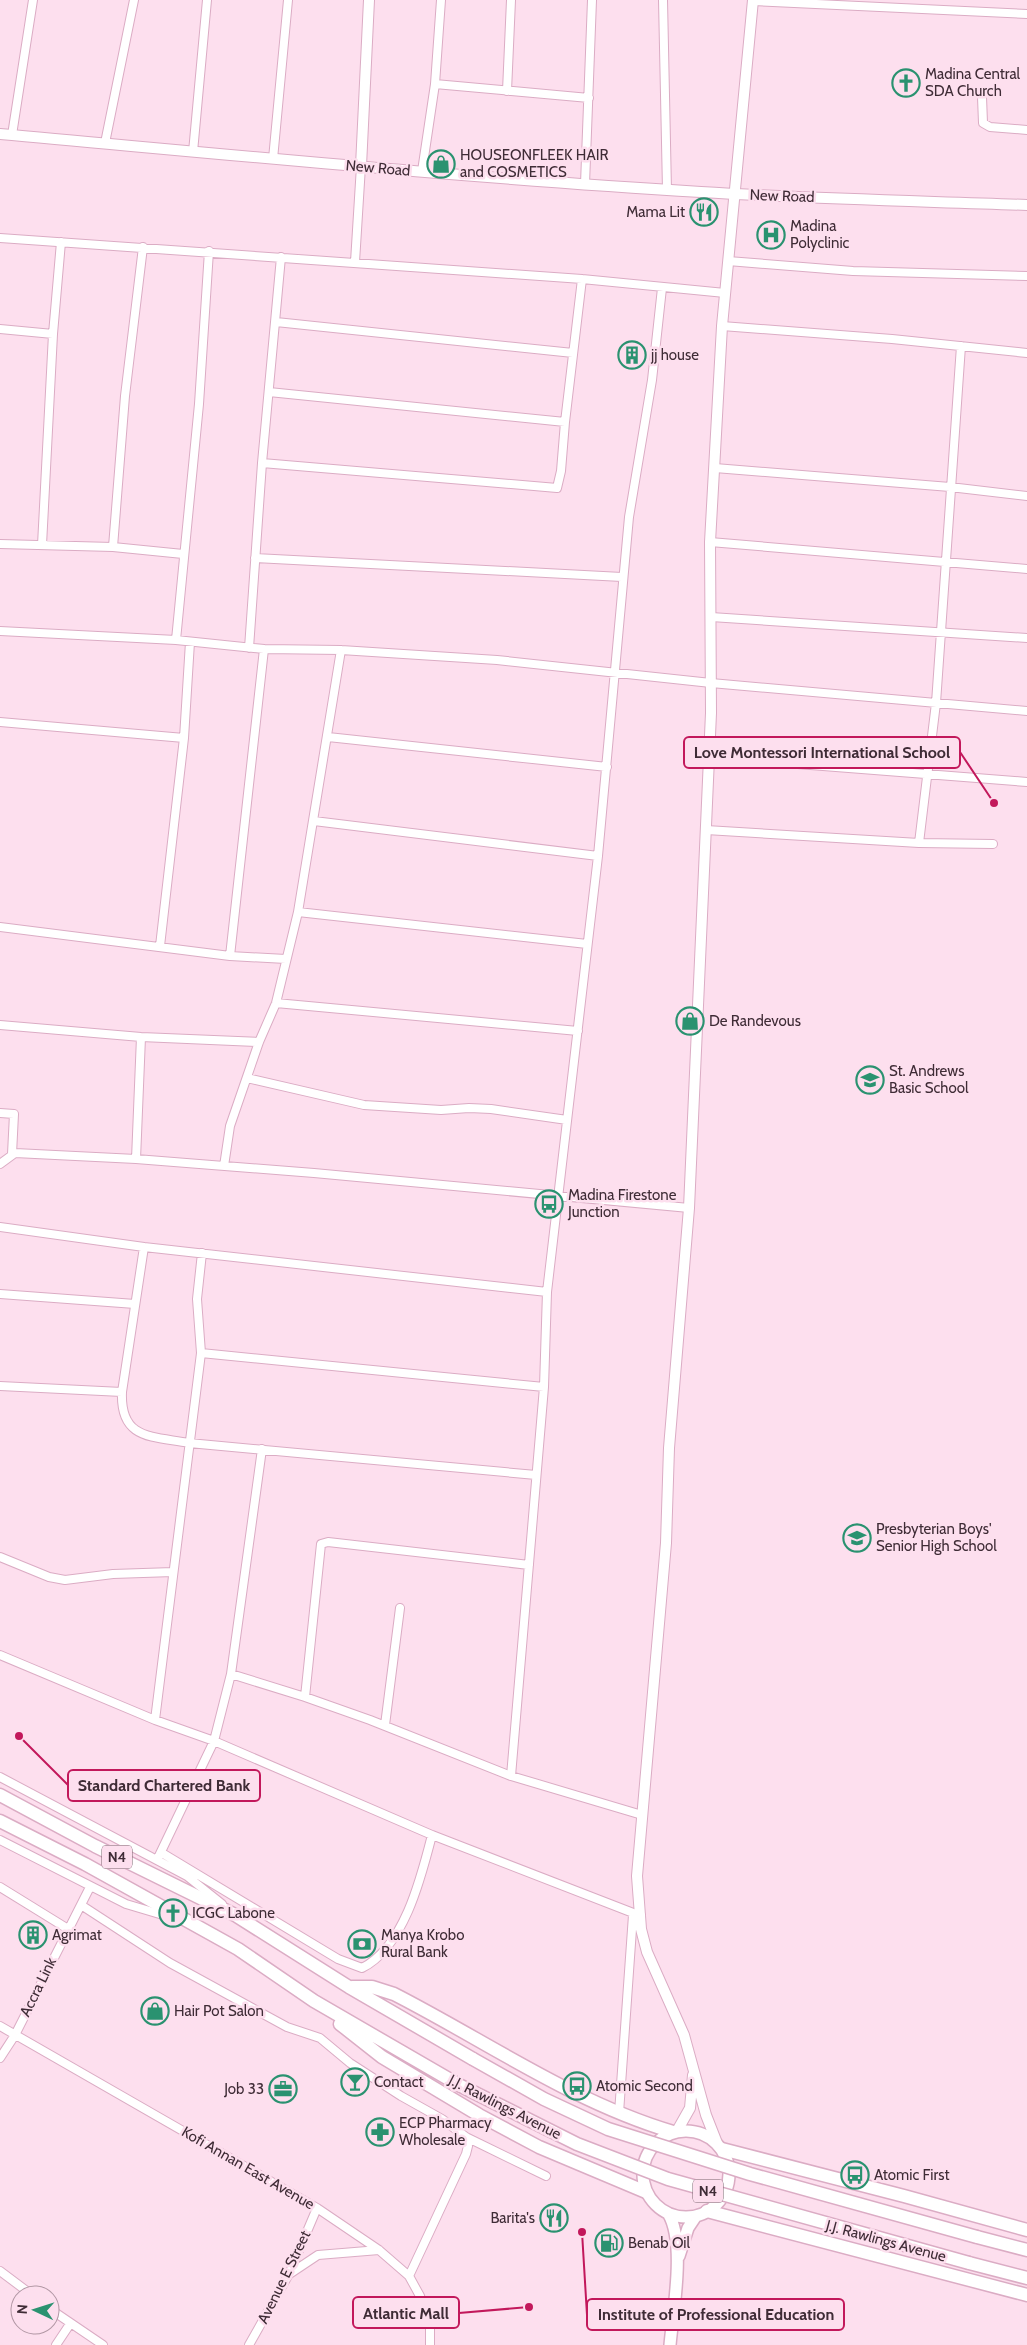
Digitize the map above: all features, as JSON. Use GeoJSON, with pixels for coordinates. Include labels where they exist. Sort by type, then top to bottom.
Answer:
{"type":"FeatureCollection","features":[{"type":"Feature","properties":{"kind":"highway","name":"J.J. Rawlings Avenue"},"geometry":{"type":"LineString","coordinates":[[0,1795],[95,1846],[235,1915],[349,1987],[473,2059],[544,2099],[617,2132],[750,2174],[1027,2250]]}},
{"type":"Feature","properties":{"kind":"highway","name":"J.J. Rawlings Avenue"},"geometry":{"type":"LineString","coordinates":[[0,1821],[85,1864],[183,1921],[238,1949],[314,2001],[459,2085],[577,2144],[668,2179],[970,2264],[1027,2278]]}},
{"type":"Feature","properties":{"kind":"highway"},"geometry":{"type":"LineString","coordinates":[[349,1987],[372,1987],[394,1994],[548,2080],[619,2113],[675,2132]]}},
{"type":"Feature","properties":{"kind":"highway"},"geometry":{"type":"LineString","coordinates":[[314,2001],[382,2057],[479,2115],[539,2147],[646,2192]]}},
{"type":"Feature","properties":{"kind":"highway"},"geometry":{"type":"LineString","coordinates":[[719,2146],[1027,2230]]}},
{"type":"Feature","properties":{"kind":"highway"},"geometry":{"type":"LineString","coordinates":[[702,2213],[1027,2296]]}},
{"type":"Feature","properties":{"kind":"main road"},"geometry":{"type":"LineString","coordinates":[[677,2263],[688,2228],[702,2213],[717,2203],[725,2191],[728,2178],[727,2164],[719,2146],[699,2133],[675,2132],[658,2140],[649,2151],[644,2165],[643,2180],[646,2192],[653,2202],[668,2213],[687,2217],[702,2213]]}},
{"type":"Feature","properties":{"kind":"main road"},"geometry":{"type":"LineString","coordinates":[[668,2213],[674,2227],[677,2263],[670,2345]]}},
{"type":"Feature","properties":{"kind":"street"},"geometry":{"type":"LineString","coordinates":[[12,135],[33,0]]}},
{"type":"Feature","properties":{"kind":"street"},"geometry":{"type":"LineString","coordinates":[[105,143],[134,0]]}},
{"type":"Feature","properties":{"kind":"street"},"geometry":{"type":"LineString","coordinates":[[193,152],[207,0]]}},
{"type":"Feature","properties":{"kind":"street"},"geometry":{"type":"LineString","coordinates":[[272,159],[288,0]]}},
{"type":"Feature","properties":{"kind":"street"},"geometry":{"type":"LineString","coordinates":[[355,262],[369,0]]}},
{"type":"Feature","properties":{"kind":"street"},"geometry":{"type":"LineString","coordinates":[[422,171],[435,84],[441,0]]}},
{"type":"Feature","properties":{"kind":"street"},"geometry":{"type":"LineString","coordinates":[[507,91],[511,0]]}},
{"type":"Feature","properties":{"kind":"street"},"geometry":{"type":"LineString","coordinates":[[585,184],[592,0]]}},
{"type":"Feature","properties":{"kind":"street"},"geometry":{"type":"LineString","coordinates":[[663,0],[667,190]]}},
{"type":"Feature","properties":{"kind":"street"},"geometry":{"type":"LineString","coordinates":[[619,2113],[637,1916],[642,1815],[666,1543],[669,1448],[689,1208],[712,683],[710,542],[724,293],[753,1],[1027,14]]}},
{"type":"Feature","properties":{"kind":"street"},"geometry":{"type":"LineString","coordinates":[[435,84],[589,98]]}},
{"type":"Feature","properties":{"kind":"street"},"geometry":{"type":"LineString","coordinates":[[982,97],[983,123],[990,128],[1027,130]]}},
{"type":"Feature","properties":{"kind":"street","name":"New Road"},"geometry":{"type":"LineString","coordinates":[[0,134],[272,159],[667,190],[1027,205]]}},
{"type":"Feature","properties":{"kind":"street"},"geometry":{"type":"LineString","coordinates":[[0,238],[209,251],[582,279],[724,293]]}},
{"type":"Feature","properties":{"kind":"street"},"geometry":{"type":"LineString","coordinates":[[42,545],[53,334],[60,242]]}},
{"type":"Feature","properties":{"kind":"street"},"geometry":{"type":"LineString","coordinates":[[113,547],[125,396],[143,247]]}},
{"type":"Feature","properties":{"kind":"street"},"geometry":{"type":"LineString","coordinates":[[176,640],[198,404],[209,251]]}},
{"type":"Feature","properties":{"kind":"street"},"geometry":{"type":"LineString","coordinates":[[249,648],[262,463],[281,257]]}},
{"type":"Feature","properties":{"kind":"street"},"geometry":{"type":"LineString","coordinates":[[728,260],[853,271],[1027,276]]}},
{"type":"Feature","properties":{"kind":"street"},"geometry":{"type":"LineString","coordinates":[[262,463],[557,488],[561,471],[564,422],[582,279]]}},
{"type":"Feature","properties":{"kind":"street"},"geometry":{"type":"LineString","coordinates":[[512,1776],[544,1387],[547,1292],[598,856],[622,577],[637,467],[652,380],[662,288]]}},
{"type":"Feature","properties":{"kind":"street"},"geometry":{"type":"LineString","coordinates":[[276,322],[573,353]]}},
{"type":"Feature","properties":{"kind":"street"},"geometry":{"type":"LineString","coordinates":[[722,326],[1027,353]]}},
{"type":"Feature","properties":{"kind":"street"},"geometry":{"type":"LineString","coordinates":[[0,329],[53,334]]}},
{"type":"Feature","properties":{"kind":"street"},"geometry":{"type":"LineString","coordinates":[[919,843],[936,703],[942,633],[950,487],[961,346]]}},
{"type":"Feature","properties":{"kind":"street"},"geometry":{"type":"LineString","coordinates":[[269,392],[564,422]]}},
{"type":"Feature","properties":{"kind":"street"},"geometry":{"type":"LineString","coordinates":[[715,468],[950,487],[1027,496]]}},
{"type":"Feature","properties":{"kind":"street"},"geometry":{"type":"LineString","coordinates":[[710,542],[1027,569]]}},
{"type":"Feature","properties":{"kind":"street"},"geometry":{"type":"LineString","coordinates":[[0,544],[113,547],[183,554]]}},
{"type":"Feature","properties":{"kind":"street"},"geometry":{"type":"LineString","coordinates":[[255,558],[622,577]]}},
{"type":"Feature","properties":{"kind":"street"},"geometry":{"type":"LineString","coordinates":[[711,617],[1027,638]]}},
{"type":"Feature","properties":{"kind":"street"},"geometry":{"type":"LineString","coordinates":[[0,631],[176,640],[264,649],[341,650],[497,660],[712,683],[1027,711]]}},
{"type":"Feature","properties":{"kind":"street"},"geometry":{"type":"LineString","coordinates":[[160,946],[184,738],[190,642]]}},
{"type":"Feature","properties":{"kind":"street"},"geometry":{"type":"LineString","coordinates":[[230,956],[264,649]]}},
{"type":"Feature","properties":{"kind":"street"},"geometry":{"type":"LineString","coordinates":[[224,1166],[230,1126],[259,1042],[276,1003],[298,912],[341,650]]}},
{"type":"Feature","properties":{"kind":"street"},"geometry":{"type":"LineString","coordinates":[[0,722],[184,738]]}},
{"type":"Feature","properties":{"kind":"street"},"geometry":{"type":"LineString","coordinates":[[328,737],[607,766]]}},
{"type":"Feature","properties":{"kind":"street"},"geometry":{"type":"LineString","coordinates":[[709,757],[1027,782]]}},
{"type":"Feature","properties":{"kind":"street"},"geometry":{"type":"LineString","coordinates":[[314,822],[598,856]]}},
{"type":"Feature","properties":{"kind":"street"},"geometry":{"type":"LineString","coordinates":[[706,830],[919,843],[993,844]]}},
{"type":"Feature","properties":{"kind":"street"},"geometry":{"type":"LineString","coordinates":[[298,912],[587,944]]}},
{"type":"Feature","properties":{"kind":"street"},"geometry":{"type":"LineString","coordinates":[[0,927],[230,956],[286,959]]}},
{"type":"Feature","properties":{"kind":"street"},"geometry":{"type":"LineString","coordinates":[[276,1003],[578,1031]]}},
{"type":"Feature","properties":{"kind":"street"},"geometry":{"type":"LineString","coordinates":[[0,1025],[141,1037],[259,1042]]}},
{"type":"Feature","properties":{"kind":"street"},"geometry":{"type":"LineString","coordinates":[[136,1159],[141,1037]]}},
{"type":"Feature","properties":{"kind":"street"},"geometry":{"type":"LineString","coordinates":[[247,1078],[364,1105],[441,1110],[491,1109],[567,1120]]}},
{"type":"Feature","properties":{"kind":"street"},"geometry":{"type":"LineString","coordinates":[[0,1113],[14,1114],[12,1154]]}},
{"type":"Feature","properties":{"kind":"street"},"geometry":{"type":"LineString","coordinates":[[0,1164],[15,1153],[136,1159],[689,1208]]}},
{"type":"Feature","properties":{"kind":"street"},"geometry":{"type":"LineString","coordinates":[[0,1227],[144,1247],[547,1292]]}},
{"type":"Feature","properties":{"kind":"street"},"geometry":{"type":"LineString","coordinates":[[144,1247],[122,1392],[123,1414],[130,1427],[139,1434],[189,1443],[536,1475]]}},
{"type":"Feature","properties":{"kind":"street"},"geometry":{"type":"LineString","coordinates":[[155,1720],[201,1353],[196,1299],[202,1253]]}},
{"type":"Feature","properties":{"kind":"street"},"geometry":{"type":"LineString","coordinates":[[0,1294],[135,1304]]}},
{"type":"Feature","properties":{"kind":"street"},"geometry":{"type":"LineString","coordinates":[[201,1353],[544,1387]]}},
{"type":"Feature","properties":{"kind":"street"},"geometry":{"type":"LineString","coordinates":[[0,1386],[122,1392]]}},
{"type":"Feature","properties":{"kind":"street"},"geometry":{"type":"LineString","coordinates":[[157,1860],[214,1741],[231,1674],[262,1449]]}},
{"type":"Feature","properties":{"kind":"street"},"geometry":{"type":"LineString","coordinates":[[305,1697],[321,1544],[328,1542],[529,1565]]}},
{"type":"Feature","properties":{"kind":"street"},"geometry":{"type":"LineString","coordinates":[[0,1557],[49,1578],[65,1580],[114,1574],[173,1572]]}},
{"type":"Feature","properties":{"kind":"street"},"geometry":{"type":"LineString","coordinates":[[385,1725],[400,1608]]}},
{"type":"Feature","properties":{"kind":"street"},"geometry":{"type":"LineString","coordinates":[[0,1655],[155,1720],[214,1741],[432,1836],[637,1916]]}},
{"type":"Feature","properties":{"kind":"street"},"geometry":{"type":"LineString","coordinates":[[231,1674],[385,1725],[512,1776],[642,1815]]}},
{"type":"Feature","properties":{"kind":"street"},"geometry":{"type":"LineString","coordinates":[[0,1777],[188,1876],[235,1915]]}},
{"type":"Feature","properties":{"kind":"street"},"geometry":{"type":"LineString","coordinates":[[162,1853],[338,1958],[362,1968],[382,1954],[408,1909],[422,1872],[432,1836]]}},
{"type":"Feature","properties":{"kind":"street"},"geometry":{"type":"LineString","coordinates":[[0,1840],[126,1904],[183,1921]]}},
{"type":"Feature","properties":{"kind":"street"},"geometry":{"type":"LineString","coordinates":[[0,1887],[68,1929]]}},
{"type":"Feature","properties":{"kind":"street","name":"Accra Link"},"geometry":{"type":"LineString","coordinates":[[0,2058],[15,2035],[90,1887]]}},
{"type":"Feature","properties":{"kind":"street"},"geometry":{"type":"LineString","coordinates":[[80,1905],[170,1963],[287,2027],[320,2038],[350,2063],[401,2096],[442,2119],[466,2137],[546,2176]]}},
{"type":"Feature","properties":{"kind":"street"},"geometry":{"type":"LineString","coordinates":[[637,1916],[647,1952],[675,2013],[693,2062],[706,2115],[719,2146]]}},
{"type":"Feature","properties":{"kind":"street","name":"Kofi Annan East Avenue"},"geometry":{"type":"LineString","coordinates":[[0,2026],[317,2208],[380,2250],[409,2276],[426,2311],[430,2325],[430,2345]]}},
{"type":"Feature","properties":{"kind":"street"},"geometry":{"type":"LineString","coordinates":[[675,2132],[690,2108],[693,2092],[693,2062]]}},
{"type":"Feature","properties":{"kind":"street"},"geometry":{"type":"LineString","coordinates":[[409,2276],[466,2154],[468,2146],[466,2137]]}},
{"type":"Feature","properties":{"kind":"street","name":"Avenue E Street"},"geometry":{"type":"LineString","coordinates":[[249,2345],[289,2274],[317,2208]]}},
{"type":"Feature","properties":{"kind":"street"},"geometry":{"type":"LineString","coordinates":[[289,2274],[318,2255],[380,2250]]}},
{"type":"Feature","properties":{"kind":"street"},"geometry":{"type":"LineString","coordinates":[[0,2272],[18,2285]]}},
{"type":"Feature","properties":{"kind":"street"},"geometry":{"type":"LineString","coordinates":[[60,2316],[103,2345]]}},
{"type":"Feature","properties":{"kind":"street"},"geometry":{"type":"LineString","coordinates":[[56,2345],[70,2324]]}},
{"type":"Feature","properties":{"kind":"place","name":"Madina Central SDA Church"},"geometry":{"type":"Point","coordinates":[906,83]}},
{"type":"Feature","properties":{"kind":"place","name":"HOUSEONFLEEK HAIR and COSMETICS"},"geometry":{"type":"Point","coordinates":[441,164]}},
{"type":"Feature","properties":{"kind":"place","name":"Mama Lit"},"geometry":{"type":"Point","coordinates":[704,212]}},
{"type":"Feature","properties":{"kind":"place","name":"Madina Polyclinic"},"geometry":{"type":"Point","coordinates":[771,235]}},
{"type":"Feature","properties":{"kind":"place","name":"jj house"},"geometry":{"type":"Point","coordinates":[632,355]}},
{"type":"Feature","properties":{"kind":"place","name":"Love Montessori International School"},"geometry":{"type":"Point","coordinates":[994,803]}},
{"type":"Feature","properties":{"kind":"place","name":"De Randevous"},"geometry":{"type":"Point","coordinates":[690,1021]}},
{"type":"Feature","properties":{"kind":"place","name":"St. Andrews Basic School"},"geometry":{"type":"Point","coordinates":[870,1080]}},
{"type":"Feature","properties":{"kind":"place","name":"Madina Firestone Junction"},"geometry":{"type":"Point","coordinates":[549,1204]}},
{"type":"Feature","properties":{"kind":"place","name":"Presbyterian Boys' Senior High School"},"geometry":{"type":"Point","coordinates":[857,1538]}},
{"type":"Feature","properties":{"kind":"place","name":"Standard Chartered Bank"},"geometry":{"type":"Point","coordinates":[19,1736]}},
{"type":"Feature","properties":{"kind":"place","name":"ICGC Labone"},"geometry":{"type":"Point","coordinates":[173,1913]}},
{"type":"Feature","properties":{"kind":"place","name":"Agrimat"},"geometry":{"type":"Point","coordinates":[33,1935]}},
{"type":"Feature","properties":{"kind":"place","name":"Manya Krobo Rural Bank"},"geometry":{"type":"Point","coordinates":[362,1944]}},
{"type":"Feature","properties":{"kind":"place","name":"Hair Pot Salon"},"geometry":{"type":"Point","coordinates":[155,2011]}},
{"type":"Feature","properties":{"kind":"place","name":"Contact"},"geometry":{"type":"Point","coordinates":[355,2082]}},
{"type":"Feature","properties":{"kind":"place","name":"Atomic Second"},"geometry":{"type":"Point","coordinates":[577,2086]}},
{"type":"Feature","properties":{"kind":"place","name":"Job 33"},"geometry":{"type":"Point","coordinates":[283,2089]}},
{"type":"Feature","properties":{"kind":"place","name":"ECP Pharmacy Wholesale"},"geometry":{"type":"Point","coordinates":[380,2132]}},
{"type":"Feature","properties":{"kind":"place","name":"Atomic First"},"geometry":{"type":"Point","coordinates":[855,2175]}},
{"type":"Feature","properties":{"kind":"place","name":"Barita's"},"geometry":{"type":"Point","coordinates":[554,2218]}},
{"type":"Feature","properties":{"kind":"place","name":"Institute of Professional Education"},"geometry":{"type":"Point","coordinates":[582,2232]}},
{"type":"Feature","properties":{"kind":"place","name":"Benab Oil"},"geometry":{"type":"Point","coordinates":[609,2243]}},
{"type":"Feature","properties":{"kind":"place","name":"Atlantic Mall"},"geometry":{"type":"Point","coordinates":[529,2307]}}]}
